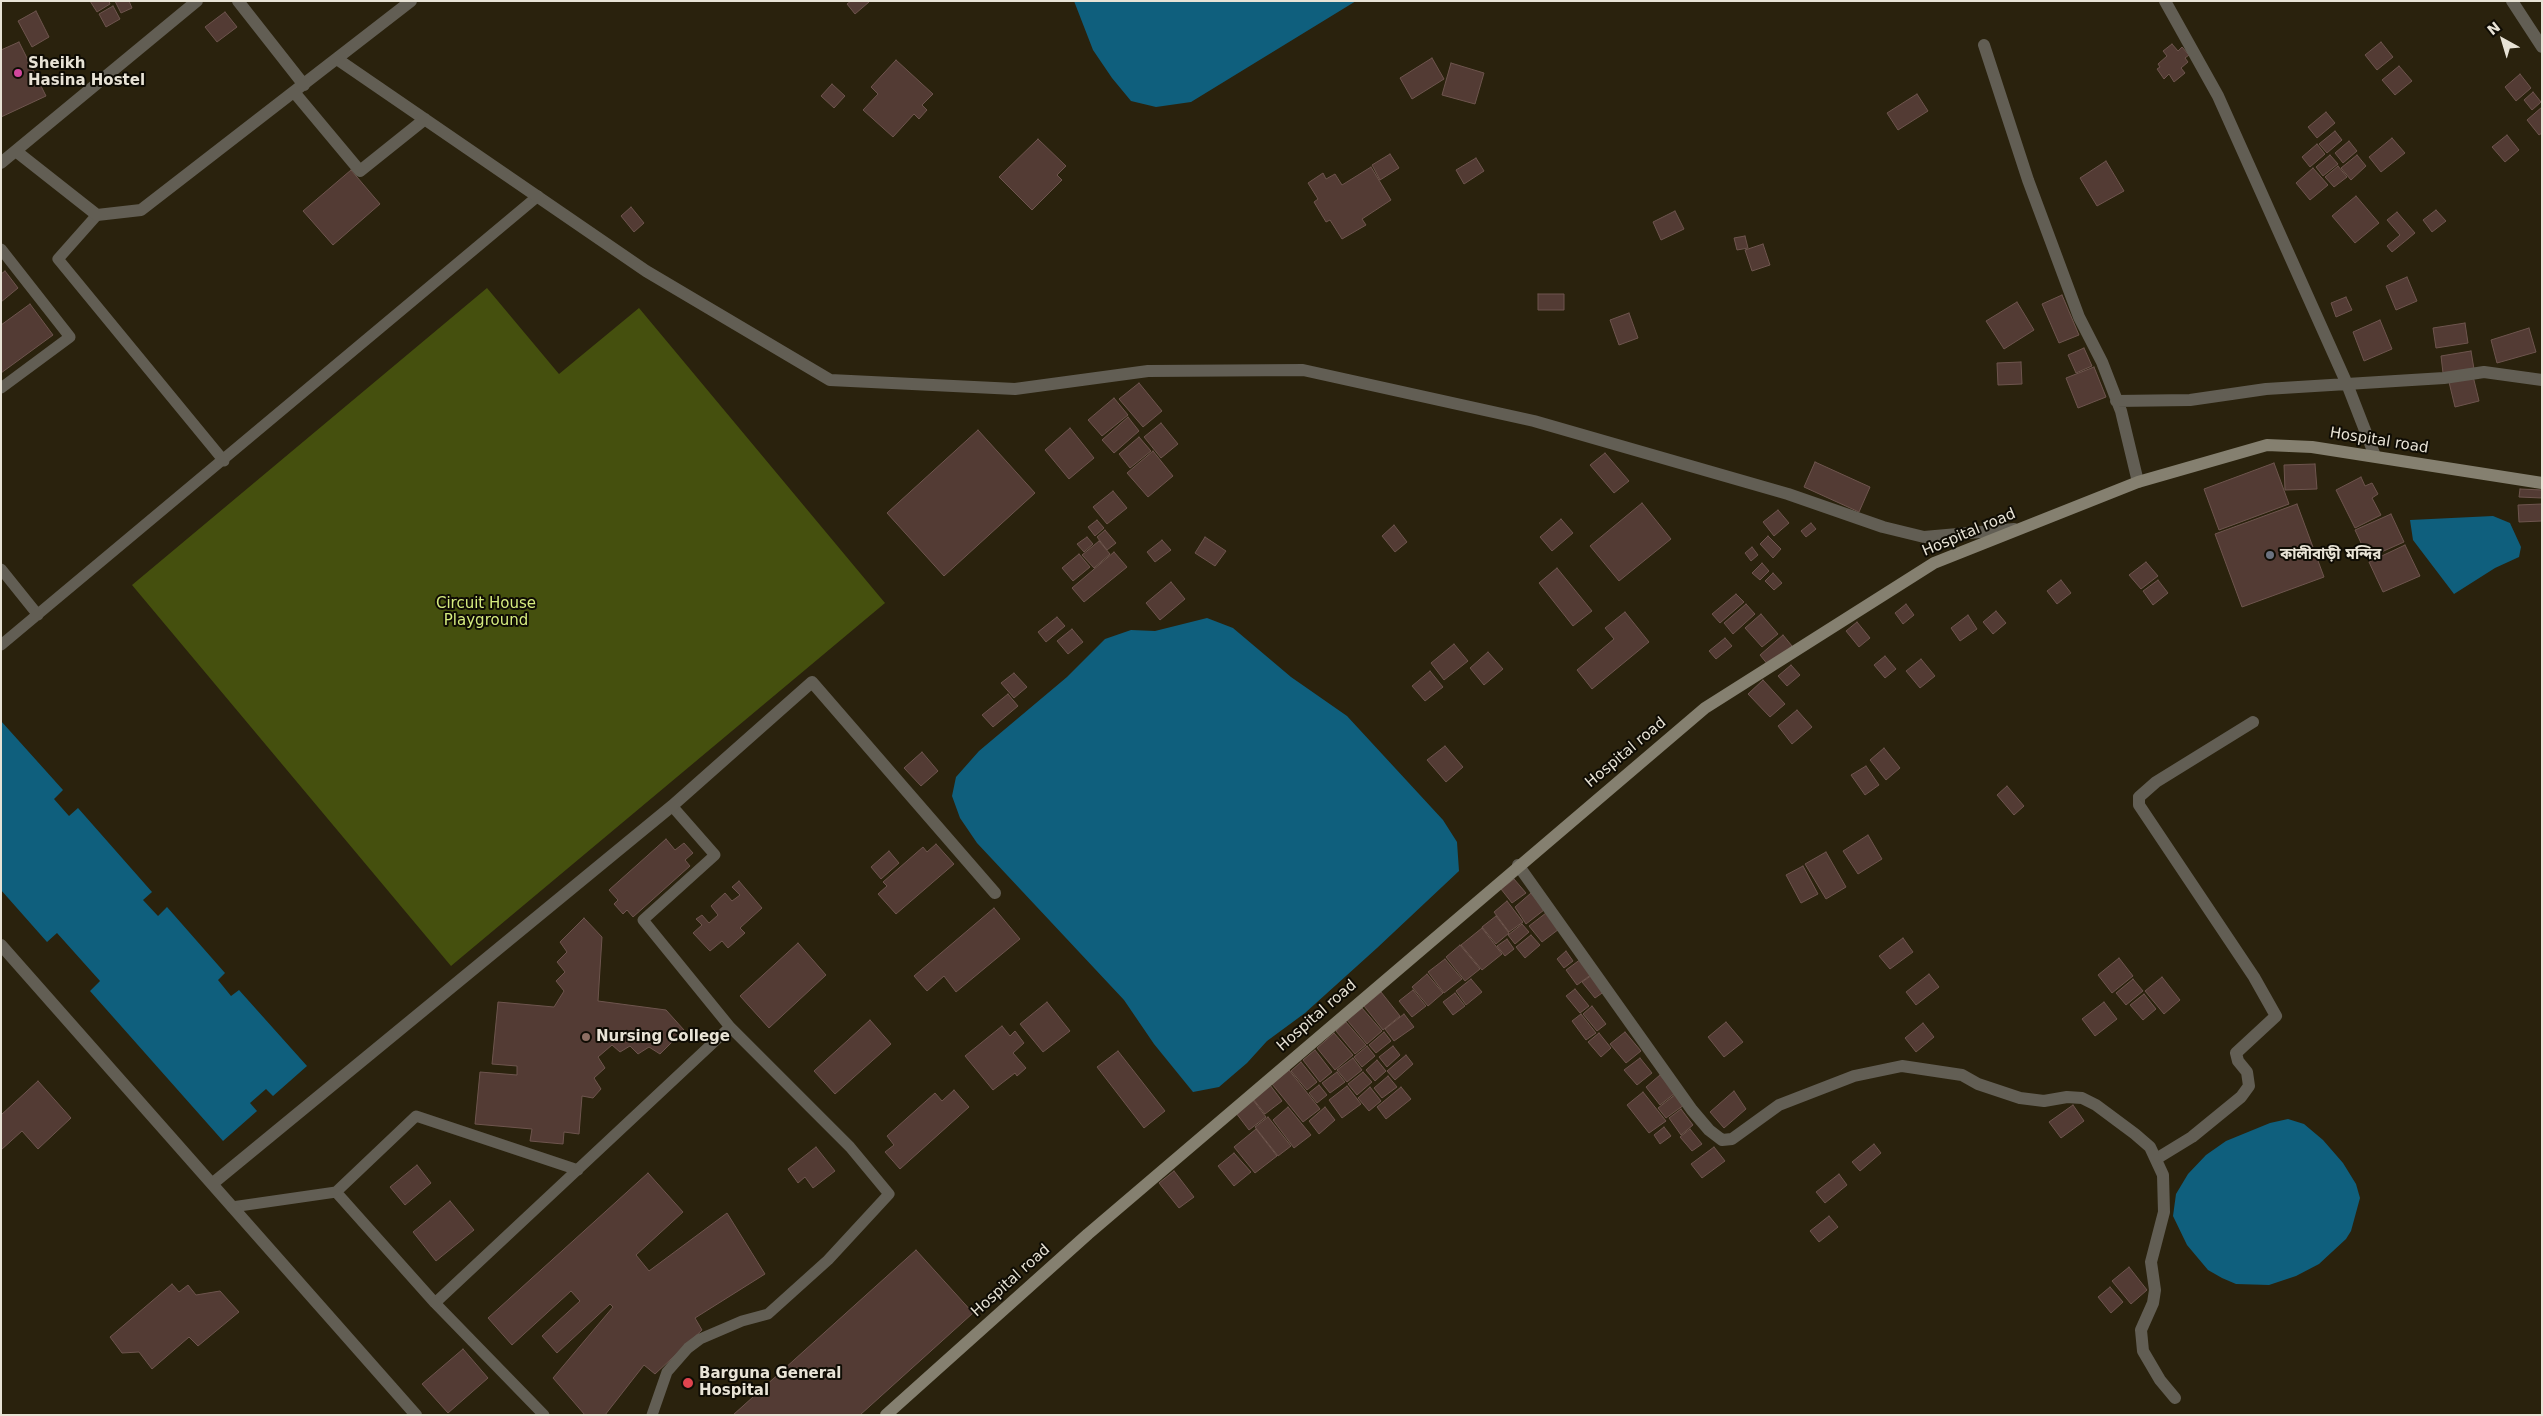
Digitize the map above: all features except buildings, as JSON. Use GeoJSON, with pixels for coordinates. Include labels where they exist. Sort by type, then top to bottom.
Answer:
{"type":"FeatureCollection","features":[{"type":"Feature","properties":{"kind":"street"},"geometry":{"type":"LineString","coordinates":[[1,163],[17,152],[197,1]]}},
{"type":"Feature","properties":{"kind":"street"},"geometry":{"type":"LineString","coordinates":[[238,1],[299,89],[360,171],[425,119]]}},
{"type":"Feature","properties":{"kind":"street"},"geometry":{"type":"LineString","coordinates":[[17,152],[97,215],[140,210],[411,1]]}},
{"type":"Feature","properties":{"kind":"street"},"geometry":{"type":"LineString","coordinates":[[2165,1],[2218,96],[2347,384],[2375,456]]}},
{"type":"Feature","properties":{"kind":"street"},"geometry":{"type":"LineString","coordinates":[[2512,1],[2542,47]]}},
{"type":"Feature","properties":{"kind":"street"},"geometry":{"type":"LineString","coordinates":[[1984,45],[2028,180],[2079,317],[2102,362],[2119,406],[2138,482]]}},
{"type":"Feature","properties":{"kind":"street"},"geometry":{"type":"LineString","coordinates":[[338,59],[646,271],[830,380],[1015,389],[1148,371],[1303,370],[1534,421],[1788,494],[1883,527],[1924,537],[2022,529]]}},
{"type":"Feature","properties":{"kind":"street"},"geometry":{"type":"LineString","coordinates":[[2119,406],[2190,400],[2266,389],[2444,378],[2484,372],[2542,380]]}},
{"type":"Feature","properties":{"kind":"street","name":"Hospital road"},"geometry":{"type":"LineString","coordinates":[[886,1415],[1088,1234],[1518,865],[1705,708],[1934,563],[2138,482],[2267,445],[2312,447],[2542,483]]}},
{"type":"Feature","properties":{"kind":"street"},"geometry":{"type":"LineString","coordinates":[[212,1184],[672,806],[812,682],[995,893]]}},
{"type":"Feature","properties":{"kind":"street"},"geometry":{"type":"LineString","coordinates":[[2156,1159],[2192,1137],[2240,1097],[2249,1086],[2247,1072],[2238,1061],[2236,1053],[2276,1016],[2254,977],[2139,805],[2139,797],[2156,782],[2253,722]]}},
{"type":"Feature","properties":{"kind":"street"},"geometry":{"type":"LineString","coordinates":[[1518,865],[1692,1110],[1709,1130],[1722,1140],[1732,1139],[1779,1105],[1854,1076],[1902,1066],[1962,1075],[1978,1084],[2020,1098],[2044,1101],[2067,1097],[2082,1098],[2096,1105],[2135,1134],[2150,1147],[2163,1175],[2164,1212],[2151,1262],[2155,1290],[2153,1303],[2141,1330],[2143,1351],[2160,1380],[2175,1398]]}},
{"type":"Feature","properties":{"kind":"street"},"geometry":{"type":"LineString","coordinates":[[1,945],[416,1415]]}},
{"type":"Feature","properties":{"kind":"lane"},"geometry":{"type":"LineString","coordinates":[[1,645],[224,461],[538,196]]}},
{"type":"Feature","properties":{"kind":"lane"},"geometry":{"type":"LineString","coordinates":[[97,215],[58,259],[224,461]]}},
{"type":"Feature","properties":{"kind":"lane"},"geometry":{"type":"LineString","coordinates":[[1,249],[70,337],[1,388]]}},
{"type":"Feature","properties":{"kind":"lane"},"geometry":{"type":"LineString","coordinates":[[1,569],[38,615]]}},
{"type":"Feature","properties":{"kind":"lane"},"geometry":{"type":"LineString","coordinates":[[652,1415],[667,1372],[688,1348],[700,1339],[742,1321],[768,1314],[828,1260],[889,1194],[850,1147],[730,1027],[643,920],[715,855],[672,806]]}},
{"type":"Feature","properties":{"kind":"lane"},"geometry":{"type":"LineString","coordinates":[[435,1303],[730,1027]]}},
{"type":"Feature","properties":{"kind":"lane"},"geometry":{"type":"LineString","coordinates":[[232,1207],[336,1192],[416,1116],[578,1170]]}},
{"type":"Feature","properties":{"kind":"lane"},"geometry":{"type":"LineString","coordinates":[[336,1192],[435,1303],[544,1415]]}},
{"type":"Feature","properties":{"kind":"green space","name":"Circuit House Playground"},"geometry":{"type":"Polygon","coordinates":[[[487,288],[559,374],[639,308],[885,603],[451,966],[132,585],[487,288]]]}},
{"type":"Feature","properties":{"kind":"water"},"geometry":{"type":"Polygon","coordinates":[[[1074,1],[1356,1],[1191,102],[1156,107],[1131,101],[1112,78],[1093,50],[1074,1]]]}},
{"type":"Feature","properties":{"kind":"water"},"geometry":{"type":"Polygon","coordinates":[[[2493,516],[2510,523],[2521,547],[2519,557],[2495,568],[2454,594],[2413,540],[2410,520],[2493,516]]]}},
{"type":"Feature","properties":{"kind":"water"},"geometry":{"type":"Polygon","coordinates":[[[1207,618],[1233,628],[1291,677],[1347,716],[1443,820],[1457,842],[1459,871],[1305,1013],[1267,1041],[1247,1063],[1219,1087],[1193,1092],[1154,1044],[1124,1000],[977,843],[960,818],[952,796],[956,777],[979,751],[1067,677],[1105,639],[1131,630],[1155,631],[1207,618]]]}},
{"type":"Feature","properties":{"kind":"water"},"geometry":{"type":"Polygon","coordinates":[[[1,721],[63,790],[54,799],[69,816],[78,808],[152,892],[143,900],[158,916],[167,907],[225,973],[218,980],[231,996],[239,990],[307,1066],[273,1096],[266,1089],[250,1103],[257,1111],[223,1141],[90,991],[100,981],[57,933],[47,942],[1,890],[1,721]]]}},
{"type":"Feature","properties":{"kind":"water"},"geometry":{"type":"Polygon","coordinates":[[[2288,1119],[2304,1124],[2323,1140],[2343,1163],[2356,1184],[2360,1198],[2351,1231],[2346,1239],[2319,1264],[2296,1276],[2269,1285],[2236,1284],[2208,1270],[2187,1245],[2173,1216],[2176,1194],[2188,1174],[2206,1155],[2226,1141],[2270,1123],[2288,1119]]]}},
{"type":"Feature","properties":{"kind":"place","name":"Sheikh Hasina Hostel"},"geometry":{"type":"Point","coordinates":[18,73]}},
{"type":"Feature","properties":{"kind":"place","name":"কালীবাড়ী মন্দির"},"geometry":{"type":"Point","coordinates":[2270,555]}},
{"type":"Feature","properties":{"kind":"place","name":"Nursing College"},"geometry":{"type":"Point","coordinates":[586,1037]}},
{"type":"Feature","properties":{"kind":"place","name":"Barguna General Hospital"},"geometry":{"type":"Point","coordinates":[688,1383]}}]}
